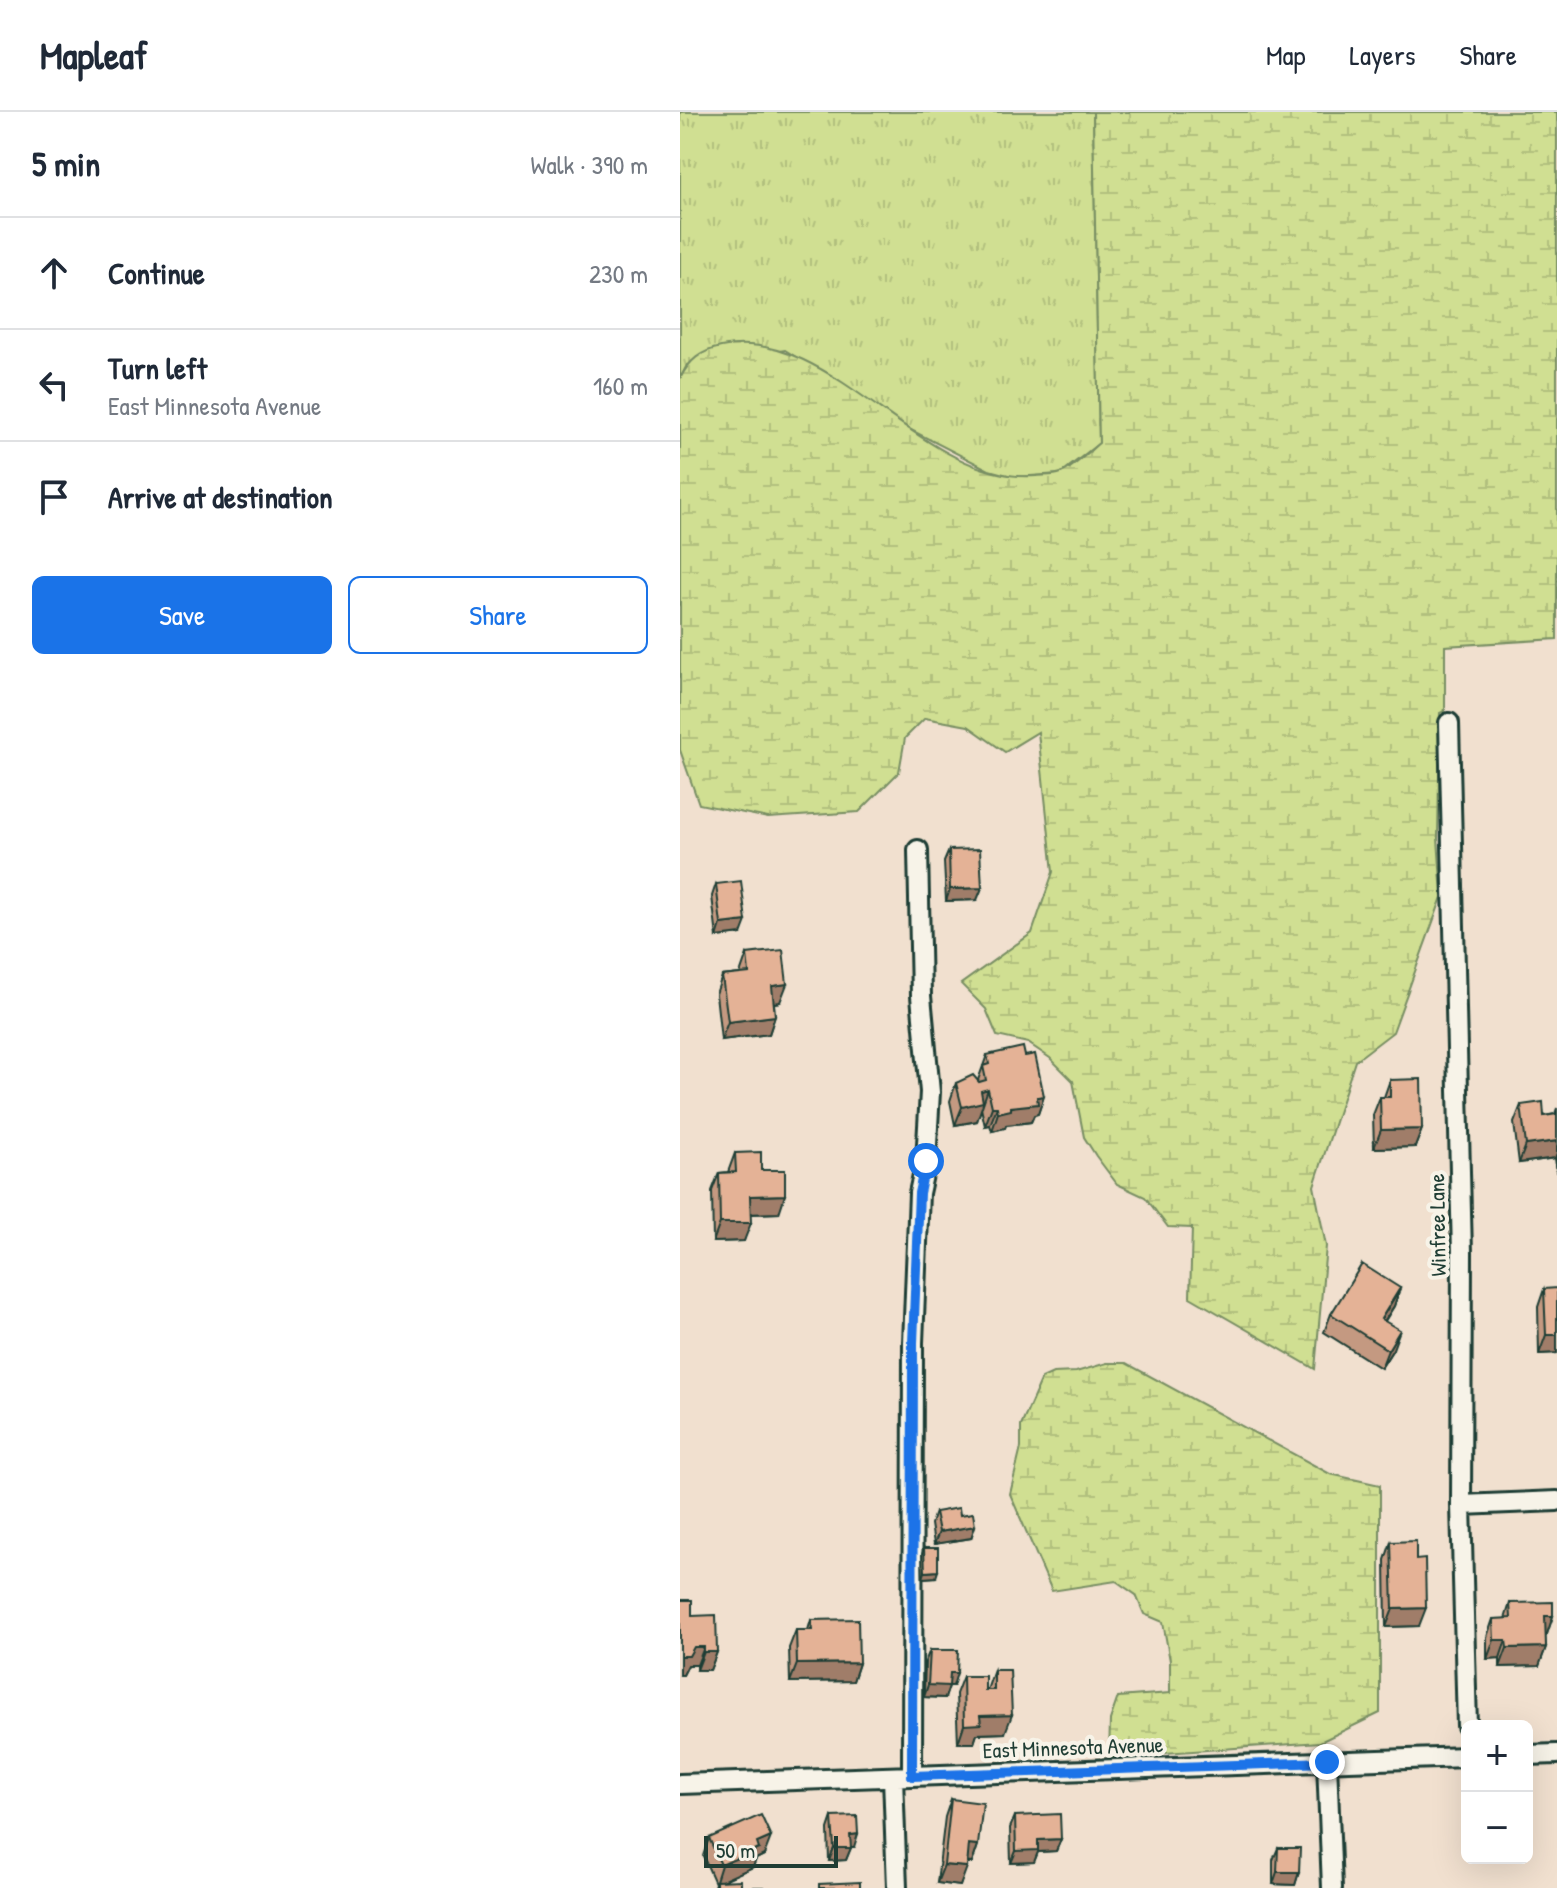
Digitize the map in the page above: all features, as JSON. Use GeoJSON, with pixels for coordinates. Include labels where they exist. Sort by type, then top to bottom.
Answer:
{"type":"FeatureCollection","features":[{"type":"Feature","properties":{"kind":"street","name":"Winfree Lane"},"geometry":{"type":"LineString","coordinates":[[1449,723],[1462,1237],[1461,1505],[1467,1720]]}},
{"type":"Feature","properties":{"kind":"street"},"geometry":{"type":"LineString","coordinates":[[897,1888],[919,1193],[926,1161],[930,1092],[921,996],[918,850]]}},
{"type":"Feature","properties":{"kind":"street"},"geometry":{"type":"LineString","coordinates":[[1461,1505],[1557,1501]]}},
{"type":"Feature","properties":{"kind":"street"},"geometry":{"type":"LineString","coordinates":[[1533,1755],[1557,1754]]}},
{"type":"Feature","properties":{"kind":"street","name":"East Minnesota Avenue"},"geometry":{"type":"LineString","coordinates":[[680,1784],[1461,1757]]}},
{"type":"Feature","properties":{"kind":"street"},"geometry":{"type":"LineString","coordinates":[[1327,1762],[1332,1888]]}},
{"type":"Feature","properties":{"kind":"green space"},"geometry":{"type":"Polygon","coordinates":[[[680,112],[1093,112],[1099,443],[1060,474],[1015,477],[989,470],[909,429],[785,350],[687,365],[680,379],[680,112]]]}},
{"type":"Feature","properties":{"kind":"green space"},"geometry":{"type":"Polygon","coordinates":[[[1093,112],[1557,112],[1557,639],[1445,646],[1445,711],[1440,713],[1438,838],[1442,897],[1393,1032],[1355,1061],[1314,1186],[1326,1246],[1315,1369],[1190,1297],[1192,1228],[1168,1227],[1145,1197],[1117,1184],[1084,1137],[1073,1081],[1050,1058],[1028,1043],[997,1036],[986,1009],[961,984],[1032,933],[1053,872],[1038,732],[1005,752],[968,726],[925,718],[905,738],[899,772],[859,812],[768,818],[699,804],[680,750],[680,379],[684,372],[696,357],[714,349],[761,346],[801,359],[839,380],[954,456],[994,472],[1036,476],[1066,471],[1099,443],[1093,112]]]}},
{"type":"Feature","properties":{"kind":"green space"},"geometry":{"type":"Polygon","coordinates":[[[1107,1363],[1126,1363],[1330,1474],[1380,1485],[1380,1713],[1320,1742],[1109,1757],[1110,1720],[1118,1697],[1170,1693],[1170,1661],[1163,1622],[1144,1614],[1136,1595],[1116,1581],[1052,1591],[1010,1494],[1021,1448],[1021,1426],[1042,1378],[1107,1363]]]}},
{"type":"Feature","properties":{"kind":"building"},"geometry":{"type":"Polygon","coordinates":[[[980,849],[982,888],[950,889],[949,850],[980,849]]]}},
{"type":"Feature","properties":{"kind":"building"},"geometry":{"type":"Polygon","coordinates":[[[741,881],[746,921],[721,924],[716,884],[741,881]]]}},
{"type":"Feature","properties":{"kind":"building"},"geometry":{"type":"Polygon","coordinates":[[[783,950],[787,984],[772,986],[775,1016],[728,1022],[722,976],[749,973],[747,954],[783,950]]]}},
{"type":"Feature","properties":{"kind":"building"},"geometry":{"type":"Polygon","coordinates":[[[1023,1047],[1025,1056],[1035,1054],[1044,1096],[1037,1097],[1038,1104],[1011,1107],[1011,1110],[998,1113],[997,1107],[992,1107],[988,1089],[981,1091],[983,1102],[962,1107],[956,1083],[973,1075],[979,1082],[986,1080],[983,1066],[989,1064],[987,1055],[1023,1047]]]}},
{"type":"Feature","properties":{"kind":"building"},"geometry":{"type":"Polygon","coordinates":[[[1421,1079],[1422,1129],[1381,1130],[1380,1097],[1390,1097],[1390,1080],[1421,1079]]]}},
{"type":"Feature","properties":{"kind":"building"},"geometry":{"type":"Polygon","coordinates":[[[1543,1102],[1544,1116],[1557,1114],[1557,1141],[1526,1145],[1521,1105],[1543,1102]]]}},
{"type":"Feature","properties":{"kind":"building"},"geometry":{"type":"Polygon","coordinates":[[[761,1152],[761,1170],[785,1170],[785,1195],[750,1196],[751,1223],[720,1223],[719,1173],[736,1172],[735,1153],[761,1152]]]}},
{"type":"Feature","properties":{"kind":"building"},"geometry":{"type":"Polygon","coordinates":[[[1362,1264],[1400,1288],[1381,1319],[1400,1330],[1388,1350],[1331,1314],[1362,1264]]]}},
{"type":"Feature","properties":{"kind":"building"},"geometry":{"type":"Polygon","coordinates":[[[1557,1288],[1557,1335],[1546,1335],[1544,1289],[1557,1288]]]}},
{"type":"Feature","properties":{"kind":"building"},"geometry":{"type":"Polygon","coordinates":[[[959,1508],[960,1515],[973,1513],[975,1526],[939,1532],[935,1512],[959,1508]]]}},
{"type":"Feature","properties":{"kind":"building"},"geometry":{"type":"Polygon","coordinates":[[[1416,1541],[1416,1560],[1425,1559],[1426,1608],[1393,1609],[1391,1542],[1416,1541]]]}},
{"type":"Feature","properties":{"kind":"building"},"geometry":{"type":"Polygon","coordinates":[[[924,1548],[938,1548],[938,1571],[925,1572],[924,1548]]]}},
{"type":"Feature","properties":{"kind":"building"},"geometry":{"type":"Polygon","coordinates":[[[680,1600],[692,1600],[692,1616],[716,1615],[717,1652],[704,1652],[704,1647],[694,1647],[689,1656],[680,1656],[680,1600]]]}},
{"type":"Feature","properties":{"kind":"building"},"geometry":{"type":"Polygon","coordinates":[[[1553,1602],[1553,1616],[1545,1616],[1546,1647],[1507,1648],[1506,1640],[1494,1640],[1493,1619],[1511,1618],[1510,1603],[1553,1602]]]}},
{"type":"Feature","properties":{"kind":"building"},"geometry":{"type":"Polygon","coordinates":[[[858,1619],[859,1663],[797,1664],[796,1630],[812,1630],[811,1620],[858,1619]]]}},
{"type":"Feature","properties":{"kind":"building"},"geometry":{"type":"Polygon","coordinates":[[[930,1650],[958,1650],[957,1673],[950,1673],[949,1686],[928,1685],[930,1650]]]}},
{"type":"Feature","properties":{"kind":"building"},"geometry":{"type":"Polygon","coordinates":[[[994,1670],[1010,1670],[1012,1715],[980,1716],[981,1724],[964,1725],[963,1676],[985,1676],[985,1690],[994,1690],[994,1670]]]}},
{"type":"Feature","properties":{"kind":"building"},"geometry":{"type":"Polygon","coordinates":[[[951,1799],[983,1803],[978,1845],[969,1844],[967,1867],[944,1865],[951,1799]]]}},
{"type":"Feature","properties":{"kind":"building"},"geometry":{"type":"Polygon","coordinates":[[[1060,1814],[1061,1839],[1038,1840],[1038,1850],[1016,1851],[1015,1816],[1060,1814]]]}},
{"type":"Feature","properties":{"kind":"building"},"geometry":{"type":"Polygon","coordinates":[[[761,1815],[771,1837],[757,1843],[759,1849],[721,1865],[709,1838],[761,1815]]]}},
{"type":"Feature","properties":{"kind":"building"},"geometry":{"type":"Polygon","coordinates":[[[857,1816],[858,1834],[850,1835],[851,1848],[834,1848],[832,1817],[857,1816]]]}},
{"type":"Feature","properties":{"kind":"building"},"geometry":{"type":"Polygon","coordinates":[[[1278,1848],[1300,1848],[1299,1872],[1277,1872],[1278,1848]]]}},
{"type":"Feature","properties":{"kind":"building"},"geometry":{"type":"Polygon","coordinates":[[[741,1880],[741,1887],[764,1888],[716,1888],[716,1881],[741,1880]]]}},
{"type":"Feature","properties":{"kind":"building"},"geometry":{"type":"Polygon","coordinates":[[[860,1882],[860,1888],[819,1888],[819,1884],[860,1882]]]}},
{"type":"Feature","properties":{"kind":"route"},"geometry":{"type":"LineString","coordinates":[[926,1161],[919,1193],[913,1343],[912,1776],[1327,1762]]}}]}
